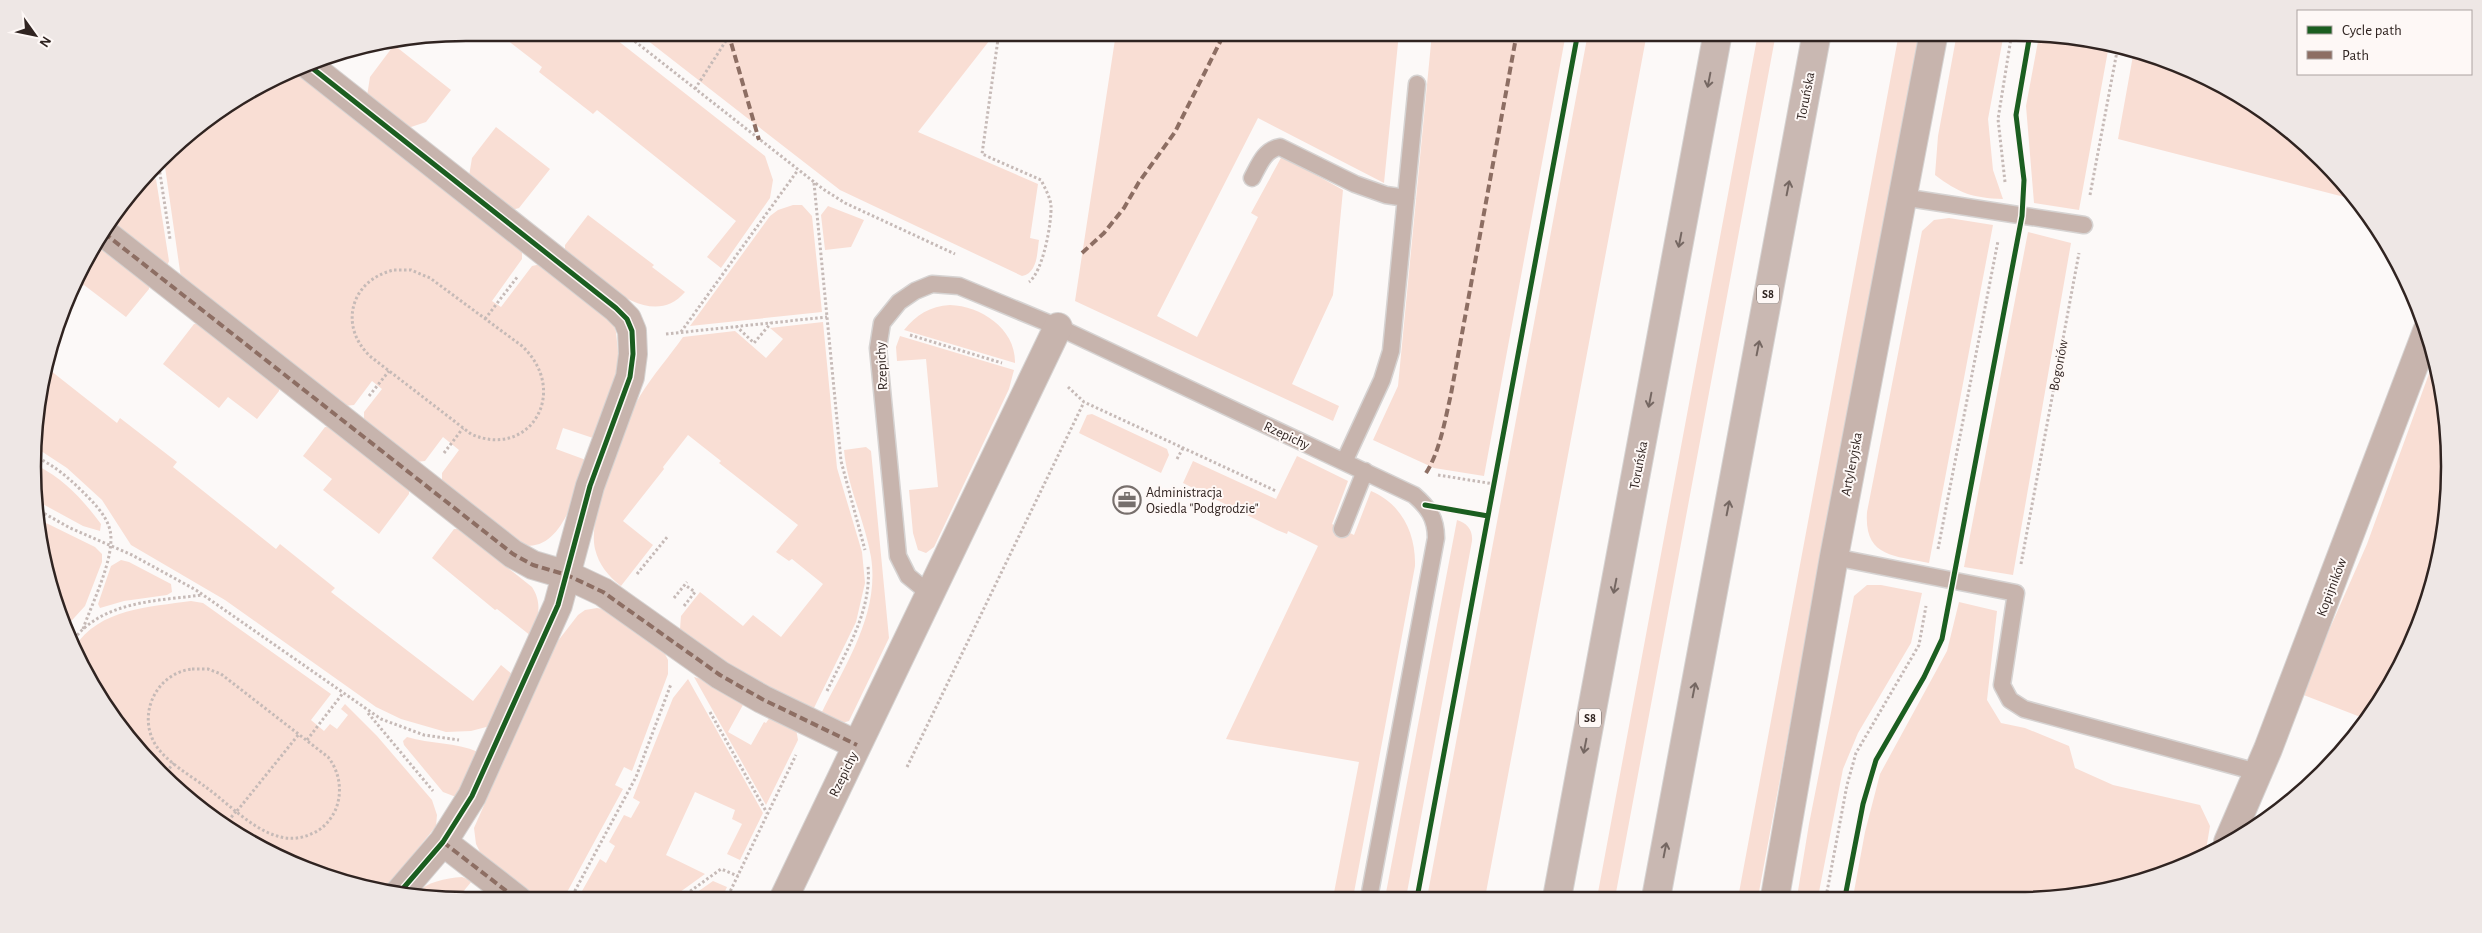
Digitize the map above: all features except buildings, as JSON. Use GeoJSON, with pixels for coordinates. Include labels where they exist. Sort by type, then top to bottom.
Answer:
{"type":"FeatureCollection","features":[{"type":"Feature","properties":{"kind":"highway","name":"Toruńska"},"geometry":{"type":"LineString","coordinates":[[1558,892],[1716,41]]}},
{"type":"Feature","properties":{"kind":"highway","name":"Toruńska"},"geometry":{"type":"LineString","coordinates":[[1657,892],[1815,41]]}},
{"type":"Feature","properties":{"kind":"street","name":"Artyleryjska"},"geometry":{"type":"LineString","coordinates":[[1777,892],[1834,556],[1932,41]]}},
{"type":"Feature","properties":{"kind":"street"},"geometry":{"type":"LineString","coordinates":[[315,70],[616,308],[630,325],[634,354],[629,385],[597,466],[555,614],[478,784],[450,831],[404,887]]}},
{"type":"Feature","properties":{"kind":"street"},"geometry":{"type":"LineString","coordinates":[[108,237],[513,554],[533,565],[567,575],[616,600],[684,650],[741,687],[857,745]]}},
{"type":"Feature","properties":{"kind":"street","name":"Rzepichy"},"geometry":{"type":"LineString","coordinates":[[787,892],[1058,327]]}},
{"type":"Feature","properties":{"kind":"street","name":"Kopijników"},"geometry":{"type":"LineString","coordinates":[[2232,833],[2374,475],[2422,344]]}},
{"type":"Feature","properties":{"kind":"street"},"geometry":{"type":"LineString","coordinates":[[450,831],[510,892]]}},
{"type":"Feature","properties":{"kind":"lane"},"geometry":{"type":"LineString","coordinates":[[1344,462],[1388,366],[1394,336],[1417,84]]}},
{"type":"Feature","properties":{"kind":"lane"},"geometry":{"type":"LineString","coordinates":[[1252,178],[1266,153],[1272,148],[1280,147],[1355,184],[1386,195],[1406,198]]}},
{"type":"Feature","properties":{"kind":"lane"},"geometry":{"type":"LineString","coordinates":[[1902,197],[2084,225]]}},
{"type":"Feature","properties":{"kind":"lane","name":"Rzepichy"},"geometry":{"type":"LineString","coordinates":[[930,594],[908,576],[898,556],[878,348],[881,326],[887,315],[907,296],[923,287],[942,284],[967,288],[1058,327],[1412,494]]}},
{"type":"Feature","properties":{"kind":"lane"},"geometry":{"type":"LineString","coordinates":[[1342,529],[1365,471]]}},
{"type":"Feature","properties":{"kind":"lane"},"geometry":{"type":"LineString","coordinates":[[1370,892],[1436,538],[1434,519],[1430,511],[1412,494]]}},
{"type":"Feature","properties":{"kind":"lane"},"geometry":{"type":"LineString","coordinates":[[1834,556],[2016,593],[2002,685],[2010,700],[2024,710],[2257,772]]}},
{"type":"Feature","properties":{"kind":"path"},"geometry":{"type":"LineString","coordinates":[[634,41],[814,182],[841,461],[865,551]]}},
{"type":"Feature","properties":{"kind":"path"},"geometry":{"type":"LineString","coordinates":[[695,89],[726,41]]}},
{"type":"Feature","properties":{"kind":"path"},"geometry":{"type":"LineString","coordinates":[[998,41],[982,154],[1042,180],[1050,205],[1041,268],[1033,279],[1025,284]]}},
{"type":"Feature","properties":{"kind":"path"},"geometry":{"type":"LineString","coordinates":[[1827,892],[1847,785],[1856,753],[1918,644],[2001,213],[2006,180],[1998,119],[2011,41]]}},
{"type":"Feature","properties":{"kind":"path"},"geometry":{"type":"LineString","coordinates":[[681,332],[798,170]]}},
{"type":"Feature","properties":{"kind":"path"},"geometry":{"type":"LineString","coordinates":[[160,172],[178,292]]}},
{"type":"Feature","properties":{"kind":"path"},"geometry":{"type":"LineString","coordinates":[[394,270],[411,270],[421,273],[533,357],[542,374],[544,395],[541,406],[533,421],[516,435],[500,439],[485,439],[463,428],[388,371],[360,346],[352,323],[352,311],[358,295],[375,277],[394,270]]}},
{"type":"Feature","properties":{"kind":"path"},"geometry":{"type":"LineString","coordinates":[[485,320],[497,304]]}},
{"type":"Feature","properties":{"kind":"path"},"geometry":{"type":"LineString","coordinates":[[632,338],[827,317]]}},
{"type":"Feature","properties":{"kind":"path"},"geometry":{"type":"LineString","coordinates":[[736,326],[754,343],[772,323]]}},
{"type":"Feature","properties":{"kind":"path"},"geometry":{"type":"LineString","coordinates":[[881,326],[1036,373]]}},
{"type":"Feature","properties":{"kind":"path"},"geometry":{"type":"LineString","coordinates":[[377,385],[388,371]]}},
{"type":"Feature","properties":{"kind":"path"},"geometry":{"type":"LineString","coordinates":[[908,767],[1084,402],[1276,491]]}},
{"type":"Feature","properties":{"kind":"path"},"geometry":{"type":"LineString","coordinates":[[451,443],[463,428]]}},
{"type":"Feature","properties":{"kind":"path"},"geometry":{"type":"LineString","coordinates":[[1177,459],[1183,448]]}},
{"type":"Feature","properties":{"kind":"path"},"geometry":{"type":"LineString","coordinates":[[41,460],[69,479],[96,506],[108,524],[111,546],[83,629]]}},
{"type":"Feature","properties":{"kind":"path"},"geometry":{"type":"LineString","coordinates":[[1412,494],[1426,473],[1494,484]]}},
{"type":"Feature","properties":{"kind":"path"},"geometry":{"type":"LineString","coordinates":[[44,513],[70,528],[132,555],[202,594],[365,709],[402,728],[434,737],[474,739],[501,732]]}},
{"type":"Feature","properties":{"kind":"path"},"geometry":{"type":"LineString","coordinates":[[616,600],[668,536]]}},
{"type":"Feature","properties":{"kind":"path"},"geometry":{"type":"LineString","coordinates":[[730,892],[862,615],[868,588],[867,560]]}},
{"type":"Feature","properties":{"kind":"path"},"geometry":{"type":"LineString","coordinates":[[678,594],[687,582]]}},
{"type":"Feature","properties":{"kind":"path"},"geometry":{"type":"LineString","coordinates":[[77,636],[99,617],[126,606],[202,594]]}},
{"type":"Feature","properties":{"kind":"path"},"geometry":{"type":"LineString","coordinates":[[574,892],[636,777],[684,650]]}},
{"type":"Feature","properties":{"kind":"path"},"geometry":{"type":"LineString","coordinates":[[203,668],[221,674],[299,734],[328,757],[334,765],[340,792],[337,806],[324,826],[307,836],[293,839],[282,838],[267,833],[174,762],[156,744],[151,732],[149,711],[153,696],[163,682],[172,675],[186,670],[203,668]]}},
{"type":"Feature","properties":{"kind":"path"},"geometry":{"type":"LineString","coordinates":[[307,740],[343,693]]}},
{"type":"Feature","properties":{"kind":"path"},"geometry":{"type":"LineString","coordinates":[[365,709],[450,831]]}},
{"type":"Feature","properties":{"kind":"path"},"geometry":{"type":"LineString","coordinates":[[710,711],[767,814]]}},
{"type":"Feature","properties":{"kind":"path"},"geometry":{"type":"LineString","coordinates":[[229,820],[299,734]]}},
{"type":"Feature","properties":{"kind":"path"},"geometry":{"type":"LineString","coordinates":[[168,769],[174,762]]}},
{"type":"Feature","properties":{"kind":"path"},"geometry":{"type":"LineString","coordinates":[[689,892],[721,869],[738,876]]}},
{"type":"Feature","properties":{"kind":"shaded area"},"geometry":{"type":"Polygon","coordinates":[[[508,41],[618,41],[765,156],[773,180],[770,198],[721,268],[707,257],[736,221],[597,110],[593,114],[539,72],[542,67],[508,41]]]}},
{"type":"Feature","properties":{"kind":"shaded area"},"geometry":{"type":"Polygon","coordinates":[[[648,41],[989,41],[918,132],[1038,184],[1030,238],[1039,240],[1037,256],[1031,271],[1022,276],[840,190],[648,41]]]}},
{"type":"Feature","properties":{"kind":"shaded area"},"geometry":{"type":"Polygon","coordinates":[[[1115,41],[1398,41],[1384,183],[1258,118],[1157,316],[1197,337],[1258,217],[1251,213],[1282,156],[1343,190],[1333,295],[1292,384],[1339,406],[1333,421],[1075,301],[1115,41]]]}},
{"type":"Feature","properties":{"kind":"shaded area"},"geometry":{"type":"Polygon","coordinates":[[[1431,41],[1565,41],[1484,476],[1434,468],[1373,440],[1398,386],[1431,41]]]}},
{"type":"Feature","properties":{"kind":"shaded area"},"geometry":{"type":"Polygon","coordinates":[[[1587,41],[1646,41],[1486,892],[1428,892],[1587,41]]]}},
{"type":"Feature","properties":{"kind":"shaded area"},"geometry":{"type":"Polygon","coordinates":[[[1757,41],[1775,41],[1616,892],[1598,892],[1757,41]]]}},
{"type":"Feature","properties":{"kind":"shaded area"},"geometry":{"type":"Polygon","coordinates":[[[1898,41],[1918,41],[1759,892],[1739,892],[1898,41]]]}},
{"type":"Feature","properties":{"kind":"shaded area"},"geometry":{"type":"Polygon","coordinates":[[[1956,41],[2003,41],[1988,119],[1993,170],[2003,199],[1974,196],[1951,186],[1935,175],[1938,136],[1956,41]]]}},
{"type":"Feature","properties":{"kind":"shaded area"},"geometry":{"type":"Polygon","coordinates":[[[2038,42],[2108,51],[2079,210],[2034,203],[2026,106],[2038,42]]]}},
{"type":"Feature","properties":{"kind":"shaded area"},"geometry":{"type":"Polygon","coordinates":[[[397,47],[451,90],[426,122],[408,128],[367,96],[370,77],[392,48],[397,47]]]}},
{"type":"Feature","properties":{"kind":"shaded area"},"geometry":{"type":"Polygon","coordinates":[[[2133,58],[2204,85],[2252,113],[2296,147],[2344,197],[2118,139],[2133,58]]]}},
{"type":"Feature","properties":{"kind":"shaded area"},"geometry":{"type":"Polygon","coordinates":[[[301,75],[522,249],[522,259],[492,301],[501,307],[532,266],[541,264],[613,323],[616,332],[620,372],[593,438],[563,428],[556,449],[586,460],[573,500],[558,528],[549,539],[537,545],[523,545],[442,483],[442,473],[459,450],[443,437],[425,461],[416,462],[364,422],[364,412],[382,389],[372,381],[354,405],[344,406],[181,278],[165,167],[186,147],[230,113],[278,85],[301,75]]]}},
{"type":"Feature","properties":{"kind":"shaded area"},"geometry":{"type":"Polygon","coordinates":[[[496,127],[550,169],[519,208],[512,210],[469,176],[472,158],[496,127]]]}},
{"type":"Feature","properties":{"kind":"shaded area"},"geometry":{"type":"Polygon","coordinates":[[[156,179],[169,261],[167,266],[116,226],[153,180],[156,179]]]}},
{"type":"Feature","properties":{"kind":"shaded area"},"geometry":{"type":"Polygon","coordinates":[[[793,205],[802,205],[812,216],[822,312],[690,326],[770,216],[778,210],[793,205]]]}},
{"type":"Feature","properties":{"kind":"shaded area"},"geometry":{"type":"Polygon","coordinates":[[[828,206],[864,220],[851,247],[825,250],[821,215],[828,206]]]}},
{"type":"Feature","properties":{"kind":"shaded area"},"geometry":{"type":"Polygon","coordinates":[[[588,215],[654,265],[652,267],[685,292],[671,303],[655,307],[639,304],[622,296],[606,285],[565,252],[565,245],[588,215]]]}},
{"type":"Feature","properties":{"kind":"shaded area"},"geometry":{"type":"Polygon","coordinates":[[[1949,218],[1993,225],[1929,563],[1893,555],[1876,546],[1870,538],[1867,527],[1867,512],[1922,231],[1934,220],[1949,218]]]}},
{"type":"Feature","properties":{"kind":"shaded area"},"geometry":{"type":"Polygon","coordinates":[[[2028,232],[2071,243],[2013,575],[1964,567],[2028,232]]]}},
{"type":"Feature","properties":{"kind":"shaded area"},"geometry":{"type":"Polygon","coordinates":[[[101,249],[149,286],[149,289],[126,317],[84,285],[82,286],[101,249]]]}},
{"type":"Feature","properties":{"kind":"shaded area"},"geometry":{"type":"Polygon","coordinates":[[[962,306],[984,315],[1003,330],[1010,340],[1014,351],[1015,363],[904,330],[924,312],[936,307],[962,306]]]}},
{"type":"Feature","properties":{"kind":"shaded area"},"geometry":{"type":"Polygon","coordinates":[[[823,322],[837,468],[862,552],[865,583],[856,622],[813,710],[721,661],[703,650],[680,629],[681,616],[700,592],[743,626],[753,615],[781,637],[823,584],[792,559],[789,561],[776,552],[798,525],[719,463],[721,461],[688,435],[623,521],[653,545],[621,586],[608,574],[599,560],[595,549],[594,534],[601,494],[624,428],[640,396],[683,337],[735,331],[766,358],[783,339],[770,328],[823,322]]]}},
{"type":"Feature","properties":{"kind":"shaded area"},"geometry":{"type":"Polygon","coordinates":[[[194,324],[198,324],[279,388],[279,391],[257,419],[228,397],[219,408],[163,364],[194,324]]]}},
{"type":"Feature","properties":{"kind":"shaded area"},"geometry":{"type":"Polygon","coordinates":[[[900,336],[1014,370],[1009,389],[934,547],[926,553],[918,550],[913,533],[909,490],[938,487],[926,359],[897,361],[896,347],[900,336]]]}},
{"type":"Feature","properties":{"kind":"shaded area"},"geometry":{"type":"Polygon","coordinates":[[[2430,371],[2437,411],[2441,466],[2440,494],[2433,549],[2418,603],[2397,655],[2359,717],[2301,694],[2367,544],[2430,371]]]}},
{"type":"Feature","properties":{"kind":"shaded area"},"geometry":{"type":"Polygon","coordinates":[[[52,372],[117,423],[120,418],[177,462],[173,467],[276,549],[280,544],[335,588],[331,592],[473,701],[501,665],[513,675],[490,726],[471,731],[446,732],[401,719],[376,707],[225,600],[131,545],[102,500],[67,468],[42,451],[45,411],[52,372]]]}},
{"type":"Feature","properties":{"kind":"shaded area"},"geometry":{"type":"Polygon","coordinates":[[[1092,414],[1167,449],[1169,455],[1161,473],[1079,433],[1087,415],[1092,414]]]}},
{"type":"Feature","properties":{"kind":"shaded area"},"geometry":{"type":"Polygon","coordinates":[[[325,427],[329,427],[409,490],[409,494],[379,534],[323,490],[332,479],[303,456],[325,427]]]}},
{"type":"Feature","properties":{"kind":"shaded area"},"geometry":{"type":"Polygon","coordinates":[[[866,447],[871,451],[889,638],[849,721],[842,723],[821,714],[850,658],[865,619],[870,599],[871,557],[849,477],[844,450],[866,447]]]}},
{"type":"Feature","properties":{"kind":"shaded area"},"geometry":{"type":"Polygon","coordinates":[[[1297,456],[1348,481],[1332,524],[1354,535],[1371,491],[1382,497],[1399,512],[1410,532],[1413,543],[1415,566],[1354,892],[1334,892],[1359,762],[1226,739],[1318,546],[1288,531],[1287,534],[1277,530],[1183,483],[1193,461],[1276,499],[1297,456]]]}},
{"type":"Feature","properties":{"kind":"shaded area"},"geometry":{"type":"Polygon","coordinates":[[[41,468],[65,484],[88,507],[101,524],[100,531],[83,526],[43,504],[41,468]]]}},
{"type":"Feature","properties":{"kind":"shaded area"},"geometry":{"type":"Polygon","coordinates":[[[1457,520],[1469,528],[1472,541],[1407,892],[1386,892],[1457,520]]]}},
{"type":"Feature","properties":{"kind":"shaded area"},"geometry":{"type":"Polygon","coordinates":[[[45,522],[95,547],[102,554],[102,562],[85,606],[71,621],[56,577],[45,522]]]}},
{"type":"Feature","properties":{"kind":"shaded area"},"geometry":{"type":"Polygon","coordinates":[[[454,529],[459,529],[532,587],[537,599],[538,611],[531,636],[497,609],[495,610],[432,558],[454,529]]]}},
{"type":"Feature","properties":{"kind":"shaded area"},"geometry":{"type":"Polygon","coordinates":[[[121,560],[129,562],[171,584],[172,592],[167,595],[124,601],[100,608],[98,604],[111,566],[121,560]]]}},
{"type":"Feature","properties":{"kind":"shaded area"},"geometry":{"type":"Polygon","coordinates":[[[1867,585],[1881,585],[1922,593],[1911,643],[1858,733],[1843,769],[1819,892],[1798,892],[1809,824],[1854,596],[1867,585]]]}},
{"type":"Feature","properties":{"kind":"shaded area"},"geometry":{"type":"Polygon","coordinates":[[[191,601],[203,603],[331,694],[311,720],[324,731],[330,724],[337,729],[348,715],[341,709],[345,704],[377,736],[432,800],[437,815],[436,826],[389,885],[330,869],[278,848],[254,835],[230,820],[186,786],[147,747],[113,703],[98,679],[79,642],[97,625],[111,617],[143,608],[191,601]]]}},
{"type":"Feature","properties":{"kind":"shaded area"},"geometry":{"type":"Polygon","coordinates":[[[1959,602],[1997,611],[1987,700],[2001,723],[2025,728],[2069,746],[2075,768],[2113,785],[2200,805],[2210,826],[2207,847],[2152,869],[2126,877],[2071,888],[2015,892],[1854,892],[1865,832],[1880,774],[1947,651],[1959,602]]]}},
{"type":"Feature","properties":{"kind":"shaded area"},"geometry":{"type":"Polygon","coordinates":[[[597,608],[607,610],[663,650],[668,660],[668,674],[632,771],[624,767],[615,785],[623,789],[567,892],[528,892],[482,856],[476,844],[474,828],[554,646],[578,615],[585,610],[597,608]]]}},
{"type":"Feature","properties":{"kind":"shaded area"},"geometry":{"type":"Polygon","coordinates":[[[694,677],[705,680],[744,703],[728,732],[751,745],[764,722],[766,723],[770,717],[796,729],[798,740],[766,805],[694,677]]]}},
{"type":"Feature","properties":{"kind":"shaded area"},"geometry":{"type":"Polygon","coordinates":[[[688,679],[763,813],[740,860],[727,854],[742,824],[732,819],[735,810],[695,792],[666,855],[705,874],[680,892],[581,892],[600,859],[606,863],[615,846],[609,842],[624,815],[631,818],[640,802],[633,798],[673,698],[688,679]]]}},
{"type":"Feature","properties":{"kind":"shaded area"},"geometry":{"type":"Polygon","coordinates":[[[407,737],[461,746],[478,752],[456,797],[443,792],[404,745],[403,741],[407,737]]]}},
{"type":"Feature","properties":{"kind":"shaded area"},"geometry":{"type":"Polygon","coordinates":[[[462,877],[472,881],[463,892],[421,889],[437,881],[462,877]]]}},
{"type":"Feature","properties":{"kind":"shaded area"},"geometry":{"type":"Polygon","coordinates":[[[713,881],[727,887],[725,892],[697,892],[713,881]]]}},
{"type":"Feature","properties":{"kind":"marked path"},"geometry":{"type":"LineString","coordinates":[[731,41],[759,140]]}},
{"type":"Feature","properties":{"kind":"marked path"},"geometry":{"type":"LineString","coordinates":[[1082,253],[1104,233],[1124,208],[1139,182],[1175,132],[1220,41]]}},
{"type":"Feature","properties":{"kind":"marked path"},"geometry":{"type":"LineString","coordinates":[[1426,473],[1435,455],[1451,394],[1515,41]]}},
{"type":"Feature","properties":{"kind":"marked path"},"geometry":{"type":"LineString","coordinates":[[109,237],[513,554],[533,565],[567,575],[603,592],[720,675],[762,699],[857,745]]}},
{"type":"Feature","properties":{"kind":"marked path"},"geometry":{"type":"LineString","coordinates":[[443,842],[508,892]]}},
{"type":"Feature","properties":{"kind":"cycle path"},"geometry":{"type":"LineString","coordinates":[[1418,892],[1576,41]]}},
{"type":"Feature","properties":{"kind":"cycle path"},"geometry":{"type":"LineString","coordinates":[[1846,892],[1863,804],[1876,760],[1924,677],[1942,639],[2022,216],[2024,180],[2016,115],[2029,41]]}},
{"type":"Feature","properties":{"kind":"cycle path"},"geometry":{"type":"LineString","coordinates":[[315,70],[616,308],[627,319],[632,331],[633,354],[630,377],[590,486],[558,605],[472,796],[443,842],[404,887]]}},
{"type":"Feature","properties":{"kind":"cycle path"},"geometry":{"type":"LineString","coordinates":[[1425,505],[1488,516]]}},
{"type":"Feature","properties":{"kind":"place","name":"Administracja Osiedla \"Podgrodzie\""},"geometry":{"type":"Point","coordinates":[1127,500]}}]}
